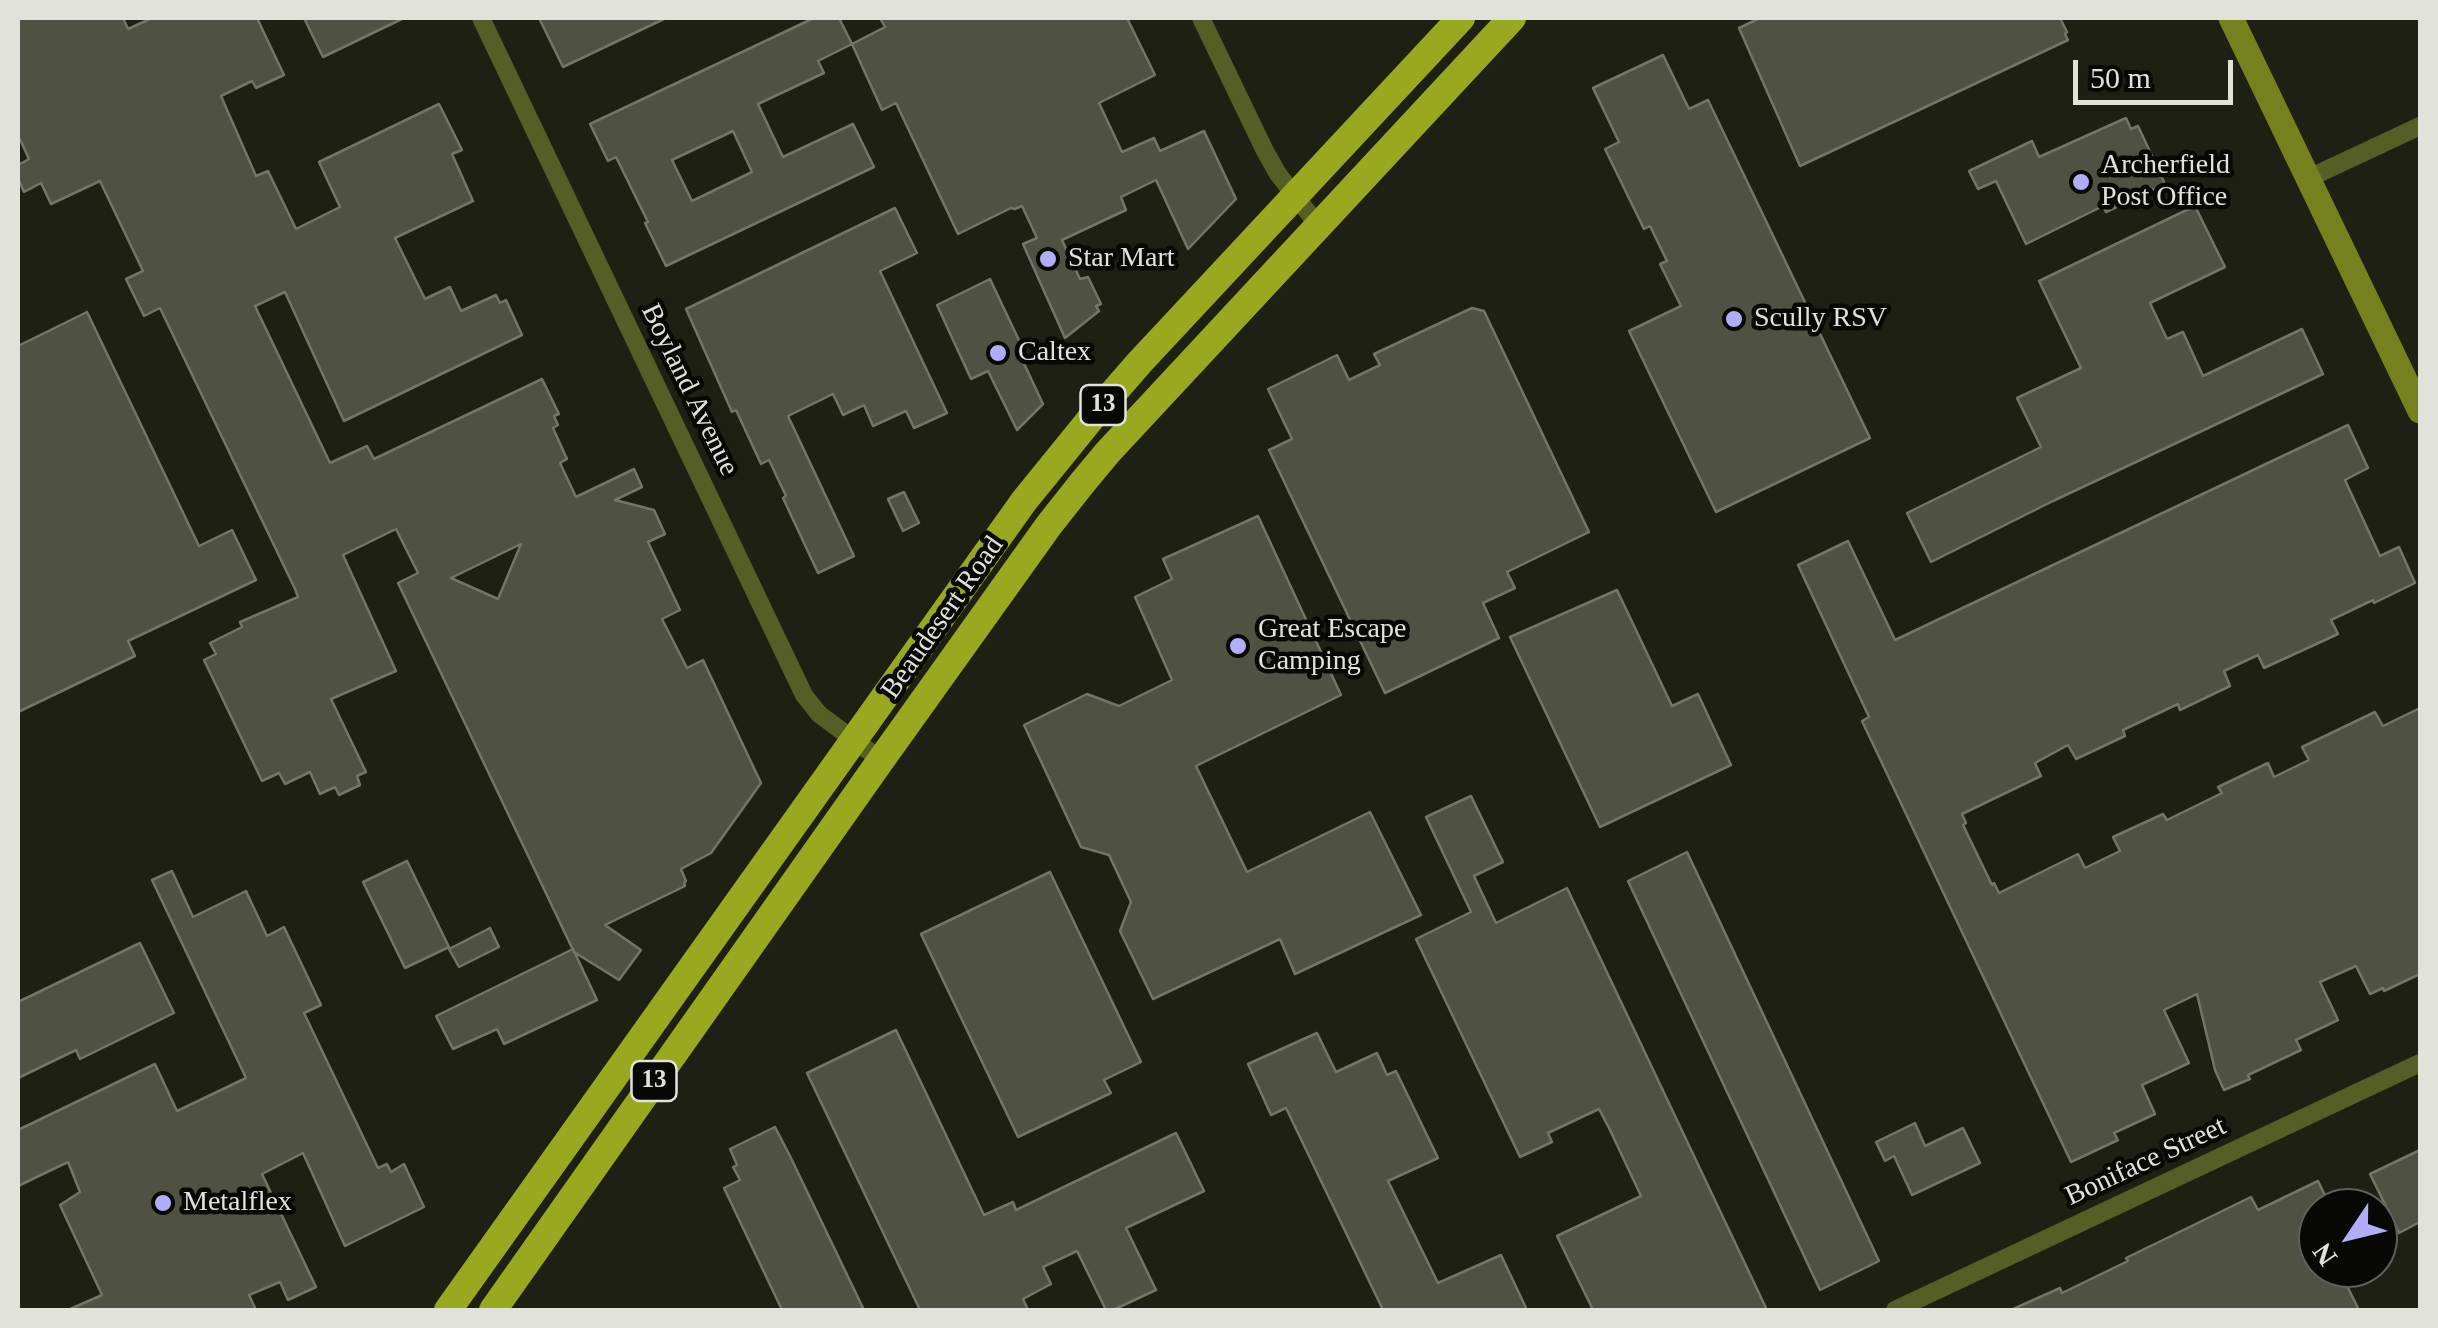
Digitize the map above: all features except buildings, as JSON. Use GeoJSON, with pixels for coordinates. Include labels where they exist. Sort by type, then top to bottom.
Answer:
{"type":"FeatureCollection","features":[{"type":"Feature","properties":{"kind":"highway","name":"Beaudesert Road"},"geometry":{"type":"LineString","coordinates":[[448,1310],[1024,501],[1140,362],[1462,18]]}},
{"type":"Feature","properties":{"kind":"highway","name":"Beaudesert Road"},"geometry":{"type":"LineString","coordinates":[[492,1310],[1082,482],[1512,18]]}},
{"type":"Feature","properties":{"kind":"main road"},"geometry":{"type":"LineString","coordinates":[[2231,18],[2420,411]]}},
{"type":"Feature","properties":{"kind":"street","name":"Boyland Avenue"},"geometry":{"type":"LineString","coordinates":[[481,18],[804,695],[819,714],[881,760]]}},
{"type":"Feature","properties":{"kind":"street"},"geometry":{"type":"LineString","coordinates":[[1200,18],[1264,151],[1318,225]]}},
{"type":"Feature","properties":{"kind":"street"},"geometry":{"type":"LineString","coordinates":[[2308,178],[2420,126]]}},
{"type":"Feature","properties":{"kind":"street","name":"Boniface Street"},"geometry":{"type":"LineString","coordinates":[[1895,1310],[2420,1062]]}},
{"type":"Feature","properties":{"kind":"place","name":"Archerfield Post Office"},"geometry":{"type":"Point","coordinates":[2081,182]}},
{"type":"Feature","properties":{"kind":"place","name":"Star Mart"},"geometry":{"type":"Point","coordinates":[1048,259]}},
{"type":"Feature","properties":{"kind":"place","name":"Scully RSV"},"geometry":{"type":"Point","coordinates":[1734,319]}},
{"type":"Feature","properties":{"kind":"place","name":"Caltex"},"geometry":{"type":"Point","coordinates":[998,353]}},
{"type":"Feature","properties":{"kind":"place","name":"Great Escape Camping"},"geometry":{"type":"Point","coordinates":[1238,646]}},
{"type":"Feature","properties":{"kind":"place","name":"Metalflex"},"geometry":{"type":"Point","coordinates":[163,1203]}}]}
